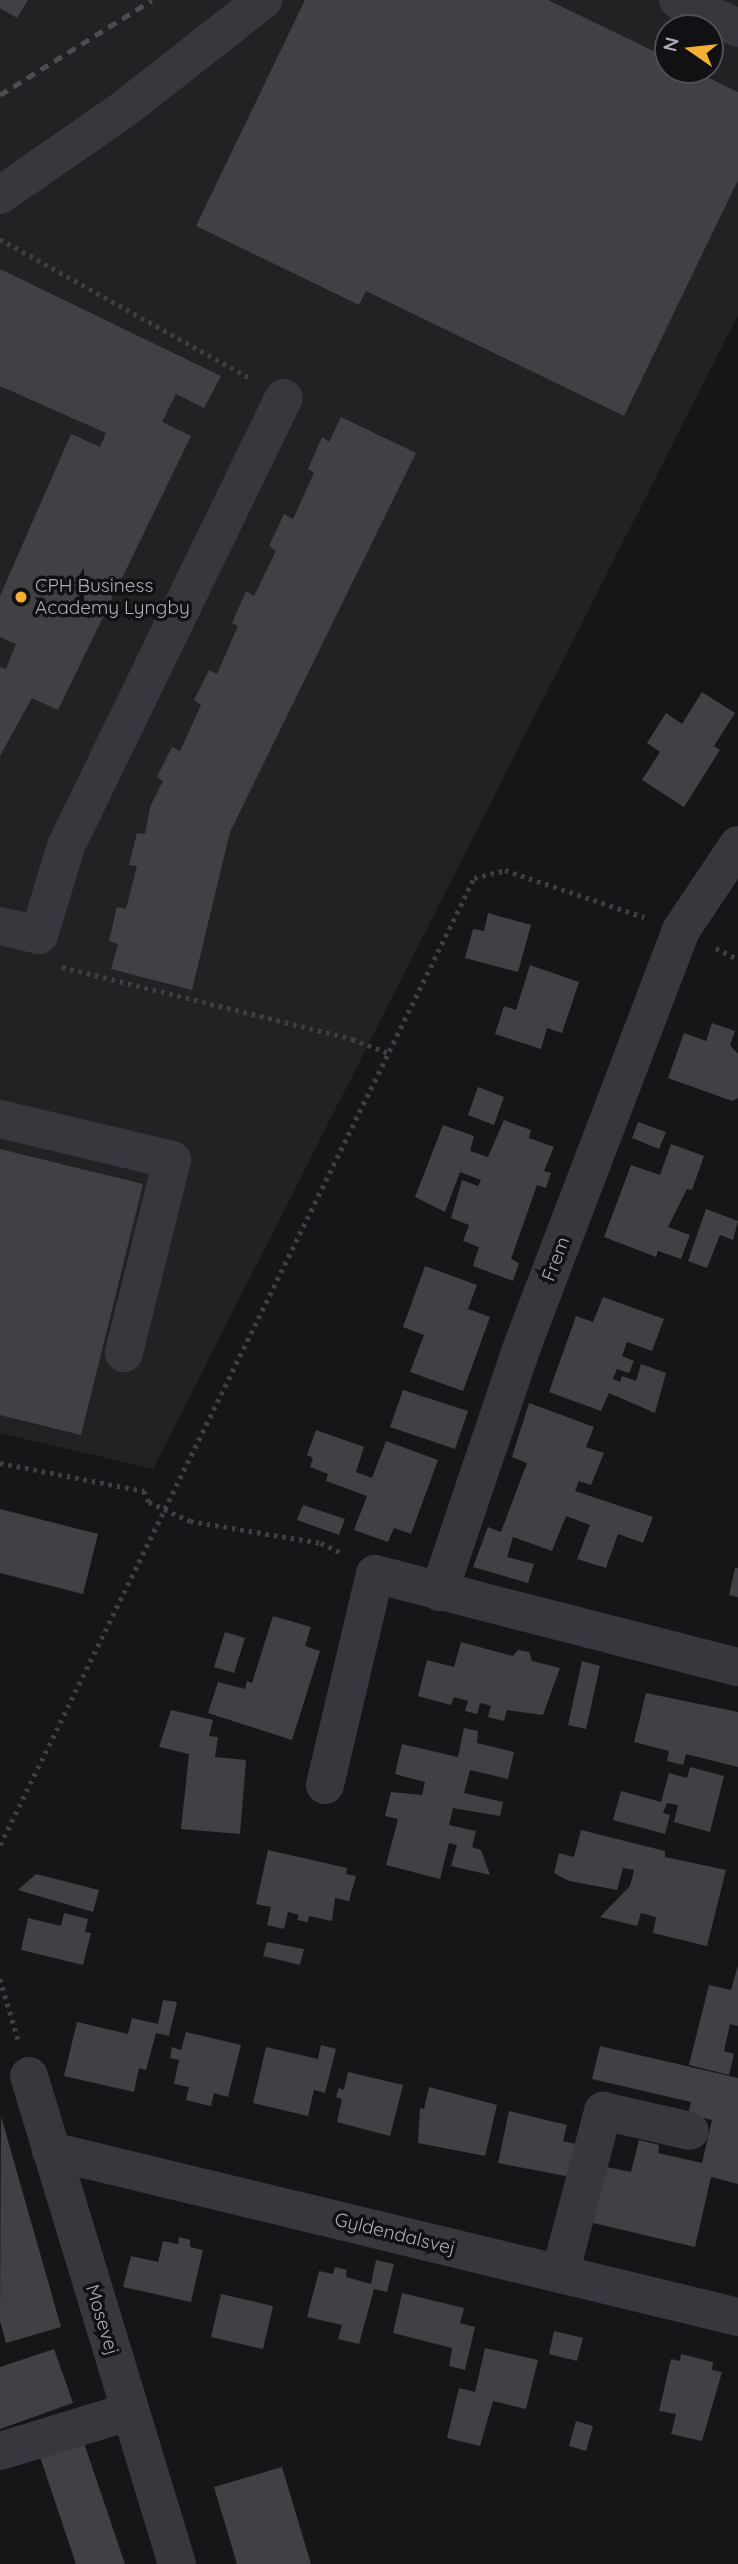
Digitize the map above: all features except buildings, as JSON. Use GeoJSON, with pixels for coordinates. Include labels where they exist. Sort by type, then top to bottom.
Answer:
{"type":"FeatureCollection","features":[{"type":"Feature","properties":{"kind":"street"},"geometry":{"type":"LineString","coordinates":[[0,195],[124,109],[263,0]]}},
{"type":"Feature","properties":{"kind":"street"},"geometry":{"type":"LineString","coordinates":[[678,0],[738,28]]}},
{"type":"Feature","properties":{"kind":"street"},"geometry":{"type":"LineString","coordinates":[[0,926],[38,935],[66,846],[284,398]]}},
{"type":"Feature","properties":{"kind":"street","name":"Frem"},"geometry":{"type":"LineString","coordinates":[[439,1592],[523,1344],[681,930],[738,845]]}},
{"type":"Feature","properties":{"kind":"street"},"geometry":{"type":"LineString","coordinates":[[0,1119],[172,1160],[124,1353]]}},
{"type":"Feature","properties":{"kind":"street"},"geometry":{"type":"LineString","coordinates":[[325,1785],[375,1574],[738,1667]]}},
{"type":"Feature","properties":{"kind":"street","name":"Mosevej"},"geometry":{"type":"LineString","coordinates":[[29,2076],[128,2412],[177,2564]]}},
{"type":"Feature","properties":{"kind":"street"},"geometry":{"type":"LineString","coordinates":[[560,2274],[603,2111],[690,2131]]}},
{"type":"Feature","properties":{"kind":"street","name":"Gyldendalsvej"},"geometry":{"type":"LineString","coordinates":[[51,2151],[738,2317]]}},
{"type":"Feature","properties":{"kind":"street"},"geometry":{"type":"LineString","coordinates":[[0,2451],[128,2412]]}},
{"type":"Feature","properties":{"kind":"path"},"geometry":{"type":"LineString","coordinates":[[0,239],[284,398]]}},
{"type":"Feature","properties":{"kind":"path"},"geometry":{"type":"LineString","coordinates":[[0,1846],[474,878],[505,870],[681,930],[738,959]]}},
{"type":"Feature","properties":{"kind":"path"},"geometry":{"type":"LineString","coordinates":[[38,935],[64,970],[352,1039],[388,1053]]}},
{"type":"Feature","properties":{"kind":"path"},"geometry":{"type":"LineString","coordinates":[[0,1463],[144,1491],[149,1503],[190,1521],[321,1543],[355,1558],[375,1574]]}},
{"type":"Feature","properties":{"kind":"path"},"geometry":{"type":"LineString","coordinates":[[0,1979],[29,2076]]}},
{"type":"Feature","properties":{"kind":"shaded area"},"geometry":{"type":"Polygon","coordinates":[[[0,0],[738,0],[738,315],[153,1469],[0,1433],[0,0]]]}},
{"type":"Feature","properties":{"kind":"railway"},"geometry":{"type":"LineString","coordinates":[[0,95],[152,0]]}},
{"type":"Feature","properties":{"kind":"place","name":"CPH Business Academy Lyngby"},"geometry":{"type":"Point","coordinates":[21,597]}}]}
